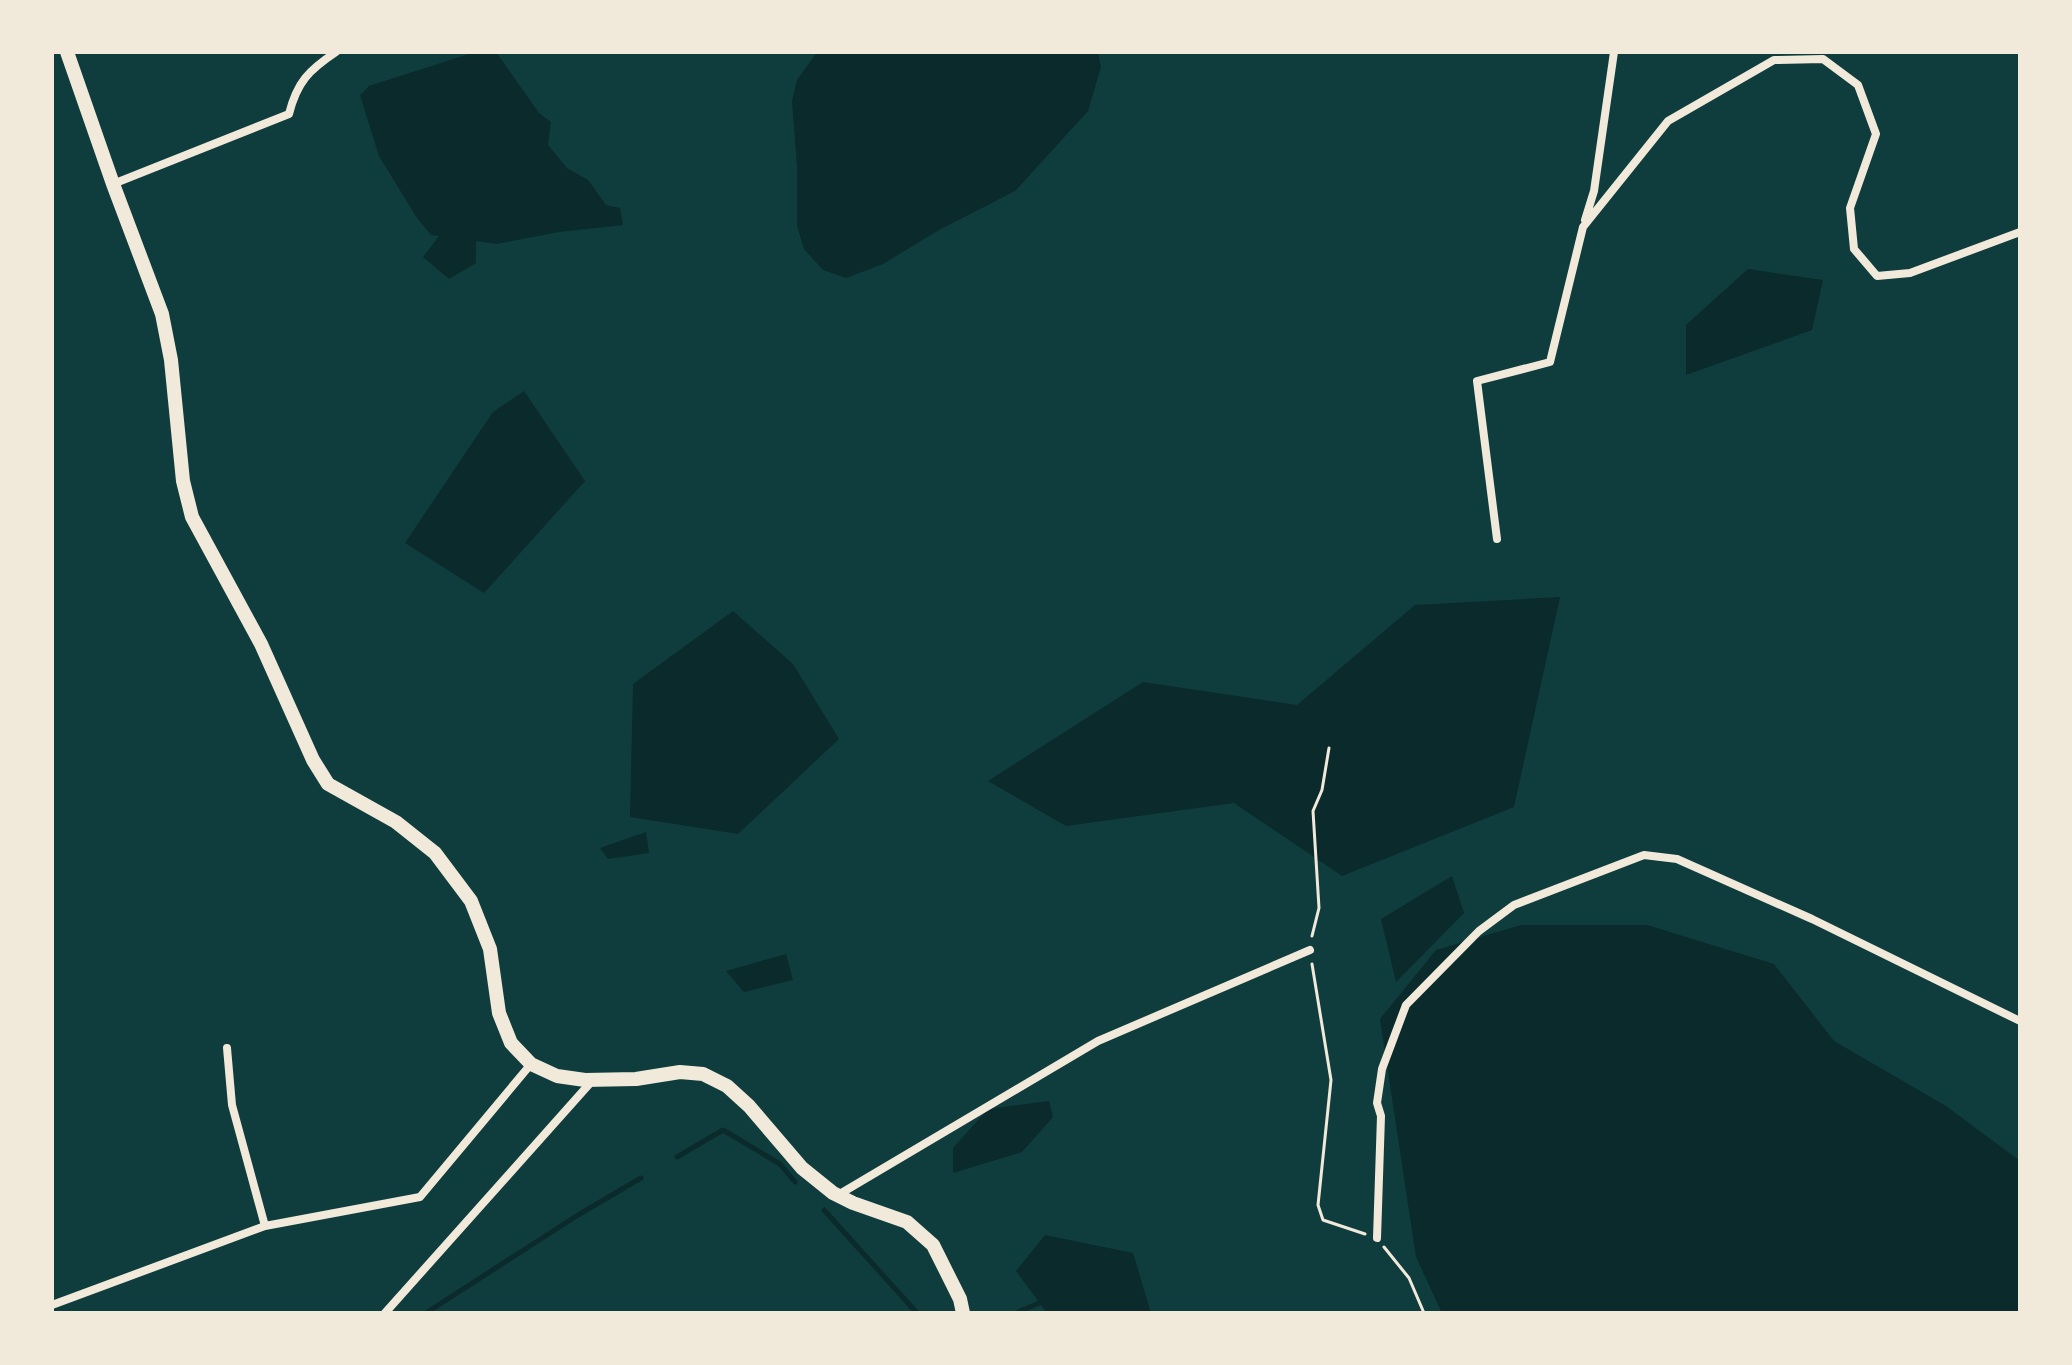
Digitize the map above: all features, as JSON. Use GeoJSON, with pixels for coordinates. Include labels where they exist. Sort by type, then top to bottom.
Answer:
{"type":"FeatureCollection","features":[{"type":"Feature","properties":{"kind":"street"},"geometry":{"type":"LineString","coordinates":[[67,52],[162,314],[171,360],[183,481],[192,517],[261,644],[313,760],[328,784],[396,822],[435,853],[471,901],[490,949],[499,1013],[511,1043],[531,1064],[557,1076],[592,1080],[636,1079],[680,1072],[703,1074],[727,1086],[749,1106],[802,1168],[853,1203],[907,1222],[933,1245],[960,1299],[963,1313]]}},
{"type":"Feature","properties":{"kind":"street"},"geometry":{"type":"LineString","coordinates":[[113,184],[289,114],[294,94],[310,70],[336,52]]}},
{"type":"Feature","properties":{"kind":"street"},"geometry":{"type":"LineString","coordinates":[[1497,539],[1477,381],[1550,362],[1594,191],[1614,52]]}},
{"type":"Feature","properties":{"kind":"street"},"geometry":{"type":"LineString","coordinates":[[1583,227],[1668,121],[1774,60],[1823,59],[1858,85],[1876,134],[1850,208],[1854,249],[1877,276],[1910,273],[2020,232]]}},
{"type":"Feature","properties":{"kind":"street"},"geometry":{"type":"LineString","coordinates":[[1377,1238],[1381,1116],[1377,1103],[1382,1069],[1406,1005],[1479,931],[1514,905],[1644,855],[1677,859],[1812,919],[2020,1021]]}},
{"type":"Feature","properties":{"kind":"street"},"geometry":{"type":"LineString","coordinates":[[838,1195],[1098,1041],[1310,950]]}},
{"type":"Feature","properties":{"kind":"street"},"geometry":{"type":"LineString","coordinates":[[227,1048],[232,1105],[265,1226]]}},
{"type":"Feature","properties":{"kind":"street"},"geometry":{"type":"LineString","coordinates":[[52,1305],[265,1226],[420,1197],[531,1064]]}},
{"type":"Feature","properties":{"kind":"street"},"geometry":{"type":"LineString","coordinates":[[385,1313],[592,1080]]}},
{"type":"Feature","properties":{"kind":"path"},"geometry":{"type":"LineString","coordinates":[[1329,748],[1322,790],[1313,811],[1319,908],[1310,950],[1331,1080],[1318,1205],[1323,1220],[1377,1238],[1409,1278],[1424,1313]]}},
{"type":"Feature","properties":{"kind":"water"},"geometry":{"type":"Polygon","coordinates":[[[475,52],[496,52],[539,113],[551,122],[548,145],[567,168],[588,180],[606,205],[620,208],[623,225],[559,232],[497,244],[476,241],[476,263],[449,279],[423,257],[439,236],[431,235],[417,218],[379,156],[360,95],[369,86],[475,52]]]}},
{"type":"Feature","properties":{"kind":"water"},"geometry":{"type":"Polygon","coordinates":[[[817,52],[1098,52],[1101,67],[1088,111],[1015,191],[939,230],[883,264],[846,278],[823,270],[804,249],[797,226],[792,101],[797,80],[817,52]]]}},
{"type":"Feature","properties":{"kind":"water"},"geometry":{"type":"Polygon","coordinates":[[[1748,269],[1823,280],[1812,330],[1686,375],[1686,325],[1748,269]]]}},
{"type":"Feature","properties":{"kind":"water"},"geometry":{"type":"Polygon","coordinates":[[[524,391],[585,481],[484,593],[405,543],[493,412],[524,391]]]}},
{"type":"Feature","properties":{"kind":"water"},"geometry":{"type":"Polygon","coordinates":[[[1560,597],[1514,807],[1342,876],[1234,803],[1066,826],[988,781],[1143,682],[1297,705],[1415,605],[1560,597]]]}},
{"type":"Feature","properties":{"kind":"water"},"geometry":{"type":"Polygon","coordinates":[[[733,611],[793,664],[839,739],[738,834],[630,817],[633,684],[733,611]]]}},
{"type":"Feature","properties":{"kind":"water"},"geometry":{"type":"Polygon","coordinates":[[[646,832],[649,853],[608,859],[600,848],[646,832]]]}},
{"type":"Feature","properties":{"kind":"water"},"geometry":{"type":"Polygon","coordinates":[[[1452,876],[1464,913],[1396,982],[1381,919],[1452,876]]]}},
{"type":"Feature","properties":{"kind":"water"},"geometry":{"type":"Polygon","coordinates":[[[1521,925],[1647,925],[1774,964],[1834,1041],[1946,1106],[2020,1161],[2020,1313],[1442,1313],[1416,1257],[1380,1019],[1436,950],[1521,925]]]}},
{"type":"Feature","properties":{"kind":"water"},"geometry":{"type":"Polygon","coordinates":[[[786,954],[793,980],[744,992],[726,971],[786,954]]]}},
{"type":"Feature","properties":{"kind":"water"},"geometry":{"type":"Polygon","coordinates":[[[1049,1101],[1053,1117],[1022,1152],[953,1173],[953,1148],[988,1109],[1049,1101]]]}},
{"type":"Feature","properties":{"kind":"water"},"geometry":{"type":"Polygon","coordinates":[[[1045,1235],[1133,1253],[1151,1313],[1047,1313],[1016,1271],[1045,1235]]]}},
{"type":"Feature","properties":{"kind":"waterway"},"geometry":{"type":"LineString","coordinates":[[677,1157],[723,1130],[780,1164],[795,1182]]}},
{"type":"Feature","properties":{"kind":"waterway"},"geometry":{"type":"LineString","coordinates":[[426,1313],[641,1178]]}},
{"type":"Feature","properties":{"kind":"waterway"},"geometry":{"type":"LineString","coordinates":[[824,1210],[917,1313]]}},
{"type":"Feature","properties":{"kind":"waterway"},"geometry":{"type":"LineString","coordinates":[[1016,1313],[1046,1300]]}}]}
